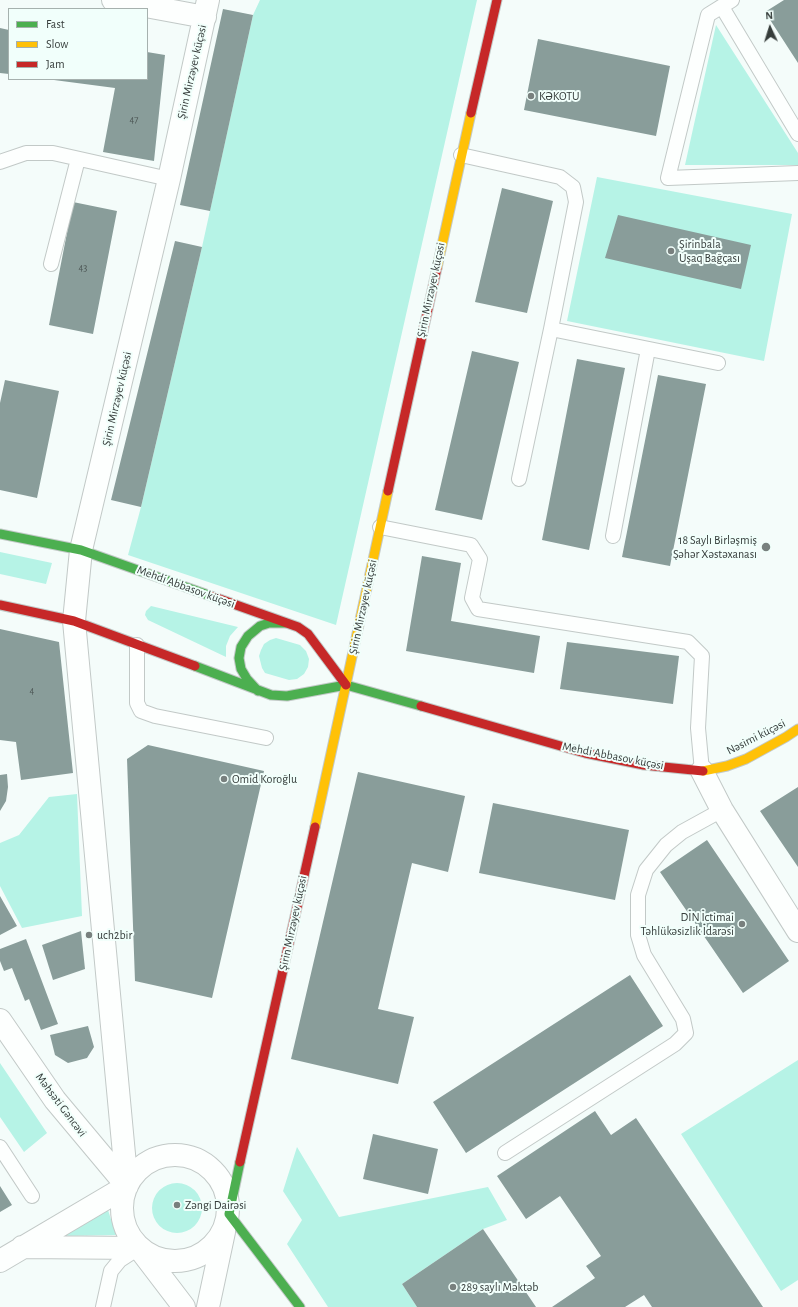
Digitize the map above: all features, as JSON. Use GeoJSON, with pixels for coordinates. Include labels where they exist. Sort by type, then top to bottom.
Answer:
{"type":"FeatureCollection","features":[{"type":"Feature","properties":{"kind":"street"},"geometry":{"type":"LineString","coordinates":[[113,0],[207,8]]}},
{"type":"Feature","properties":{"kind":"street","name":"Şirin Mirzəyev küçəsi"},"geometry":{"type":"LineString","coordinates":[[227,1222],[346,685],[461,155],[497,0]]}},
{"type":"Feature","properties":{"kind":"street","name":"Şirin Mirzəyev küçəsi"},"geometry":{"type":"LineString","coordinates":[[127,1186],[74,621],[81,550],[169,178],[207,8]]}},
{"type":"Feature","properties":{"kind":"street","name":"Mehdi Abbasov küçəsi"},"geometry":{"type":"LineString","coordinates":[[0,534],[81,550],[298,627],[308,634],[346,685]]}},
{"type":"Feature","properties":{"kind":"street","name":"Mehdi Abbasov küçəsi"},"geometry":{"type":"LineString","coordinates":[[0,605],[74,621],[271,695],[287,696],[346,685],[585,753],[644,765],[702,771]]}},
{"type":"Feature","properties":{"kind":"street"},"geometry":{"type":"LineString","coordinates":[[258,691],[247,679],[241,669],[239,658],[241,647],[248,636],[260,626],[269,623],[285,623]]}},
{"type":"Feature","properties":{"kind":"street","name":"Nəsimi küçəsi"},"geometry":{"type":"LineString","coordinates":[[702,771],[727,766],[746,759],[798,729]]}},
{"type":"Feature","properties":{"kind":"street"},"geometry":{"type":"LineString","coordinates":[[702,771],[722,810],[798,931]]}},
{"type":"Feature","properties":{"kind":"street","name":"Məhsəti Gəncəvi"},"geometry":{"type":"LineString","coordinates":[[0,1020],[55,1100],[127,1186]]}},
{"type":"Feature","properties":{"kind":"street"},"geometry":{"type":"LineString","coordinates":[[184,1307],[129,1235],[123,1219],[122,1203],[127,1186],[136,1172],[149,1162],[165,1156],[182,1155],[197,1160],[212,1169],[222,1182],[228,1198],[227,1222],[208,1307]]}},
{"type":"Feature","properties":{"kind":"street"},"geometry":{"type":"LineString","coordinates":[[0,1261],[127,1186]]}},
{"type":"Feature","properties":{"kind":"street"},"geometry":{"type":"LineString","coordinates":[[22,1247],[140,1248],[153,1257],[170,1262],[186,1261],[202,1255],[215,1244],[227,1222]]}},
{"type":"Feature","properties":{"kind":"street"},"geometry":{"type":"LineString","coordinates":[[227,1222],[300,1307]]}},
{"type":"Feature","properties":{"kind":"lane"},"geometry":{"type":"LineString","coordinates":[[798,134],[727,4],[708,15],[668,178],[798,173]]}},
{"type":"Feature","properties":{"kind":"lane"},"geometry":{"type":"LineString","coordinates":[[0,162],[26,153],[53,153],[169,178]]}},
{"type":"Feature","properties":{"kind":"lane"},"geometry":{"type":"LineString","coordinates":[[461,155],[560,177],[573,187],[576,202],[519,479]]}},
{"type":"Feature","properties":{"kind":"lane"},"geometry":{"type":"LineString","coordinates":[[51,264],[78,159]]}},
{"type":"Feature","properties":{"kind":"lane"},"geometry":{"type":"LineString","coordinates":[[551,329],[718,363]]}},
{"type":"Feature","properties":{"kind":"lane"},"geometry":{"type":"LineString","coordinates":[[613,536],[648,349]]}},
{"type":"Feature","properties":{"kind":"lane"},"geometry":{"type":"LineString","coordinates":[[380,527],[471,545],[480,559],[472,598],[478,609],[688,642],[702,656],[698,728],[702,771]]}},
{"type":"Feature","properties":{"kind":"lane"},"geometry":{"type":"LineString","coordinates":[[137,645],[137,703],[141,710],[155,716],[266,738]]}},
{"type":"Feature","properties":{"kind":"lane"},"geometry":{"type":"LineString","coordinates":[[505,1153],[675,1044],[686,1033],[683,1019],[644,955],[638,935],[638,895],[646,870],[666,845],[682,832],[722,810]]}},
{"type":"Feature","properties":{"kind":"lane"},"geometry":{"type":"LineString","coordinates":[[0,1147],[32,1196]]}},
{"type":"Feature","properties":{"kind":"lane"},"geometry":{"type":"LineString","coordinates":[[103,1307],[111,1271],[120,1260],[140,1248]]}},
{"type":"Feature","properties":{"kind":"green space"},"geometry":{"type":"Polygon","coordinates":[[[260,0],[477,0],[336,625],[128,555],[141,507],[202,247],[253,15],[260,0]]]}},
{"type":"Feature","properties":{"kind":"green space"},"geometry":{"type":"Polygon","coordinates":[[[716,25],[798,153],[798,165],[685,165],[716,25]]]}},
{"type":"Feature","properties":{"kind":"green space"},"geometry":{"type":"Polygon","coordinates":[[[597,177],[792,214],[764,361],[567,321],[597,177]]]}},
{"type":"Feature","properties":{"kind":"green space"},"geometry":{"type":"Polygon","coordinates":[[[0,552],[52,563],[46,584],[0,574],[0,552]]]}},
{"type":"Feature","properties":{"kind":"green space"},"geometry":{"type":"Polygon","coordinates":[[[151,606],[238,627],[230,636],[226,646],[226,657],[148,620],[145,615],[146,611],[151,606]]]}},
{"type":"Feature","properties":{"kind":"green space"},"geometry":{"type":"Polygon","coordinates":[[[276,638],[300,645],[306,651],[309,659],[308,667],[304,674],[297,679],[289,680],[265,673],[262,668],[259,656],[261,650],[264,644],[276,638]]]}},
{"type":"Feature","properties":{"kind":"green space"},"geometry":{"type":"Polygon","coordinates":[[[77,794],[82,916],[22,928],[0,886],[0,843],[19,835],[49,797],[77,794]]]}},
{"type":"Feature","properties":{"kind":"green space"},"geometry":{"type":"Polygon","coordinates":[[[798,1060],[798,1280],[781,1291],[681,1134],[798,1060]]]}},
{"type":"Feature","properties":{"kind":"green space"},"geometry":{"type":"Polygon","coordinates":[[[0,1063],[47,1133],[24,1152],[0,1117],[0,1063]]]}},
{"type":"Feature","properties":{"kind":"green space"},"geometry":{"type":"Polygon","coordinates":[[[297,1147],[339,1217],[488,1187],[507,1220],[483,1229],[402,1284],[417,1307],[328,1307],[287,1244],[302,1220],[283,1191],[297,1147]]]}},
{"type":"Feature","properties":{"kind":"green space","name":"Zəngi Dairəsi"},"geometry":{"type":"Polygon","coordinates":[[[177,1183],[186,1185],[197,1194],[202,1208],[200,1217],[191,1228],[177,1233],[168,1231],[157,1222],[152,1208],[154,1199],[163,1188],[177,1183]]]}},
{"type":"Feature","properties":{"kind":"green space"},"geometry":{"type":"Polygon","coordinates":[[[108,1210],[116,1235],[57,1236],[108,1210]]]}},
{"type":"Feature","properties":{"kind":"building"},"geometry":{"type":"Polygon","coordinates":[[[784,0],[798,0],[798,63],[765,12],[784,0]]]}},
{"type":"Feature","properties":{"kind":"building"},"geometry":{"type":"Polygon","coordinates":[[[223,9],[253,15],[210,211],[180,205],[223,9]]]}},
{"type":"Feature","properties":{"kind":"building"},"geometry":{"type":"Polygon","coordinates":[[[0,28],[8,30],[8,74],[0,73],[0,28]]]}},
{"type":"Feature","properties":{"kind":"building"},"geometry":{"type":"Polygon","coordinates":[[[538,39],[670,66],[656,136],[524,110],[538,39]]]}},
{"type":"Feature","properties":{"kind":"building"},"geometry":{"type":"Polygon","coordinates":[[[148,52],[165,55],[154,161],[103,152],[115,88],[54,80],[148,80],[148,52]]]}},
{"type":"Feature","properties":{"kind":"building"},"geometry":{"type":"Polygon","coordinates":[[[502,188],[553,201],[527,313],[475,302],[502,188]]]}},
{"type":"Feature","properties":{"kind":"building"},"geometry":{"type":"Polygon","coordinates":[[[73,202],[117,211],[93,334],[49,325],[73,202]]]}},
{"type":"Feature","properties":{"kind":"building"},"geometry":{"type":"Polygon","coordinates":[[[618,215],[751,245],[741,289],[605,258],[618,215]]]}},
{"type":"Feature","properties":{"kind":"building"},"geometry":{"type":"Polygon","coordinates":[[[175,241],[202,247],[141,507],[111,500],[175,241]]]}},
{"type":"Feature","properties":{"kind":"building"},"geometry":{"type":"Polygon","coordinates":[[[472,351],[519,362],[482,520],[435,510],[472,351]]]}},
{"type":"Feature","properties":{"kind":"building"},"geometry":{"type":"Polygon","coordinates":[[[577,359],[625,368],[589,550],[542,540],[577,359]]]}},
{"type":"Feature","properties":{"kind":"building"},"geometry":{"type":"Polygon","coordinates":[[[658,375],[706,384],[670,566],[622,557],[658,375]]]}},
{"type":"Feature","properties":{"kind":"building"},"geometry":{"type":"Polygon","coordinates":[[[5,380],[59,391],[37,498],[0,490],[0,403],[5,380]]]}},
{"type":"Feature","properties":{"kind":"building"},"geometry":{"type":"Polygon","coordinates":[[[422,556],[461,563],[451,621],[540,636],[534,673],[406,651],[422,556]]]}},
{"type":"Feature","properties":{"kind":"building"},"geometry":{"type":"Polygon","coordinates":[[[0,629],[59,642],[73,773],[21,780],[16,742],[0,740],[0,629]]]}},
{"type":"Feature","properties":{"kind":"building"},"geometry":{"type":"Polygon","coordinates":[[[567,642],[679,656],[673,704],[560,689],[567,642]]]}},
{"type":"Feature","properties":{"kind":"building"},"geometry":{"type":"Polygon","coordinates":[[[148,745],[264,771],[212,998],[135,981],[127,759],[148,745]]]}},
{"type":"Feature","properties":{"kind":"building"},"geometry":{"type":"Polygon","coordinates":[[[358,772],[465,796],[448,872],[412,863],[378,1009],[414,1017],[398,1084],[291,1059],[358,772]]]}},
{"type":"Feature","properties":{"kind":"building"},"geometry":{"type":"Polygon","coordinates":[[[7,774],[8,787],[6,801],[0,811],[0,775],[7,774]]]}},
{"type":"Feature","properties":{"kind":"building"},"geometry":{"type":"Polygon","coordinates":[[[798,787],[798,867],[760,811],[798,787]]]}},
{"type":"Feature","properties":{"kind":"building"},"geometry":{"type":"Polygon","coordinates":[[[493,803],[629,830],[615,900],[479,873],[493,803]]]}},
{"type":"Feature","properties":{"kind":"building"},"geometry":{"type":"Polygon","coordinates":[[[707,840],[789,961],[743,993],[660,872],[707,840]]]}},
{"type":"Feature","properties":{"kind":"building"},"geometry":{"type":"Polygon","coordinates":[[[0,896],[17,926],[0,935],[0,896]]]}},
{"type":"Feature","properties":{"kind":"building"},"geometry":{"type":"Polygon","coordinates":[[[81,931],[85,969],[53,980],[42,945],[81,931]]]}},
{"type":"Feature","properties":{"kind":"building"},"geometry":{"type":"Polygon","coordinates":[[[26,939],[58,1024],[41,1030],[29,999],[25,1001],[12,968],[4,971],[0,961],[0,949],[26,939]]]}},
{"type":"Feature","properties":{"kind":"building"},"geometry":{"type":"Polygon","coordinates":[[[630,975],[663,1026],[466,1153],[433,1102],[630,975]]]}},
{"type":"Feature","properties":{"kind":"building"},"geometry":{"type":"Polygon","coordinates":[[[88,1026],[94,1047],[87,1058],[68,1063],[55,1055],[50,1035],[88,1026]]]}},
{"type":"Feature","properties":{"kind":"building"},"geometry":{"type":"Polygon","coordinates":[[[595,1111],[611,1135],[636,1118],[763,1307],[652,1307],[644,1295],[625,1307],[552,1307],[595,1278],[586,1266],[601,1256],[560,1196],[526,1219],[497,1176],[595,1111]]]}},
{"type":"Feature","properties":{"kind":"building"},"geometry":{"type":"Polygon","coordinates":[[[373,1134],[438,1149],[428,1194],[363,1179],[373,1134]]]}},
{"type":"Feature","properties":{"kind":"building"},"geometry":{"type":"Polygon","coordinates":[[[0,1186],[12,1205],[0,1212],[0,1186]]]}},
{"type":"Feature","properties":{"kind":"building"},"geometry":{"type":"Polygon","coordinates":[[[483,1229],[536,1307],[417,1307],[402,1284],[483,1229]]]}},
{"type":"Feature","properties":{"kind":"traffic: fast"},"geometry":{"type":"LineString","coordinates":[[0,534],[81,550],[211,596]]}},
{"type":"Feature","properties":{"kind":"traffic: fast"},"geometry":{"type":"LineString","coordinates":[[258,691],[247,679],[241,669],[239,658],[241,647],[248,636],[260,626],[269,623],[285,623]]}},
{"type":"Feature","properties":{"kind":"traffic: fast"},"geometry":{"type":"LineString","coordinates":[[195,666],[271,695],[287,696],[346,685],[421,706]]}},
{"type":"Feature","properties":{"kind":"traffic: fast"},"geometry":{"type":"LineString","coordinates":[[240,1162],[229,1214],[300,1307]]}},
{"type":"Feature","properties":{"kind":"traffic: slow"},"geometry":{"type":"LineString","coordinates":[[437,268],[471,113]]}},
{"type":"Feature","properties":{"kind":"traffic: slow"},"geometry":{"type":"LineString","coordinates":[[315,827],[388,491]]}},
{"type":"Feature","properties":{"kind":"traffic: slow"},"geometry":{"type":"LineString","coordinates":[[703,771],[727,766],[746,759],[798,729]]}},
{"type":"Feature","properties":{"kind":"traffic: jam"},"geometry":{"type":"LineString","coordinates":[[471,113],[497,0]]}},
{"type":"Feature","properties":{"kind":"traffic: jam"},"geometry":{"type":"LineString","coordinates":[[388,491],[437,268]]}},
{"type":"Feature","properties":{"kind":"traffic: jam"},"geometry":{"type":"LineString","coordinates":[[211,596],[298,627],[308,634],[346,685]]}},
{"type":"Feature","properties":{"kind":"traffic: jam"},"geometry":{"type":"LineString","coordinates":[[0,605],[74,621],[195,666]]}},
{"type":"Feature","properties":{"kind":"traffic: jam"},"geometry":{"type":"LineString","coordinates":[[421,706],[585,753],[644,765],[703,771]]}},
{"type":"Feature","properties":{"kind":"traffic: jam"},"geometry":{"type":"LineString","coordinates":[[240,1162],[315,827]]}},
{"type":"Feature","properties":{"kind":"place","name":"KƏKOTU"},"geometry":{"type":"Point","coordinates":[531,96]}},
{"type":"Feature","properties":{"kind":"place","name":"Şirinbala Uşaq Bağçası"},"geometry":{"type":"Point","coordinates":[671,251]}},
{"type":"Feature","properties":{"kind":"place","name":"18 Saylı Birləşmiş Şəhər Xəstəxanası"},"geometry":{"type":"Point","coordinates":[766,547]}},
{"type":"Feature","properties":{"kind":"place","name":"Omid Koroğlu"},"geometry":{"type":"Point","coordinates":[224,779]}},
{"type":"Feature","properties":{"kind":"place","name":"DİN İctimai Təhlükəsizlik İdarəsi"},"geometry":{"type":"Point","coordinates":[742,924]}},
{"type":"Feature","properties":{"kind":"place","name":"uch2bir"},"geometry":{"type":"Point","coordinates":[89,935]}},
{"type":"Feature","properties":{"kind":"place","name":"Zəngi Dairəsi"},"geometry":{"type":"Point","coordinates":[177,1205]}},
{"type":"Feature","properties":{"kind":"place","name":"289 saylı Məktəb"},"geometry":{"type":"Point","coordinates":[453,1287]}}]}
